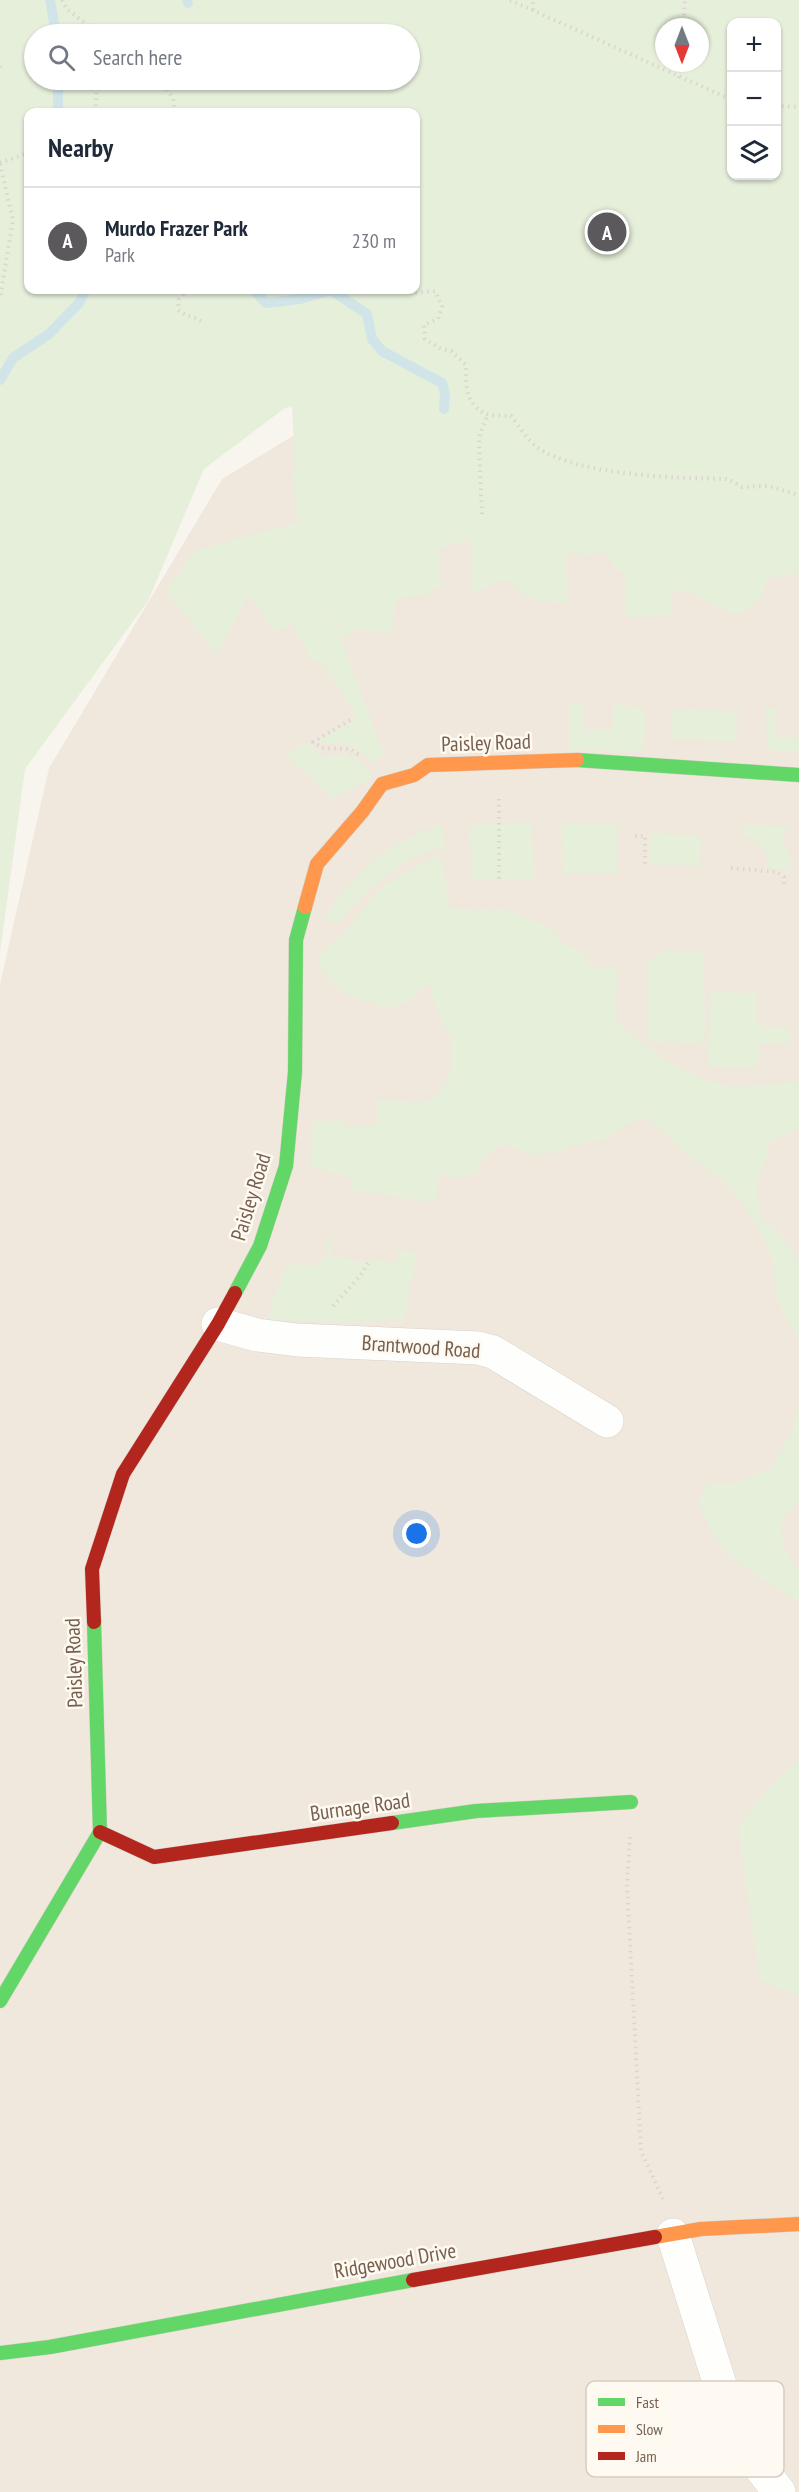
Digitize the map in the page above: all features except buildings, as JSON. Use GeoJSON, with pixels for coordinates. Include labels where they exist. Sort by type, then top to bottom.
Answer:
{"type":"FeatureCollection","features":[{"type":"Feature","properties":{"kind":"street","name":"Paisley Road"},"geometry":{"type":"LineString","coordinates":[[100,1832],[92,1569],[123,1474],[218,1324],[260,1246],[286,1166],[295,1072],[296,940],[317,864],[362,812],[382,784],[414,776],[428,765],[592,760],[748,769],[799,775]]}},
{"type":"Feature","properties":{"kind":"street","name":"Brantwood Road"},"geometry":{"type":"LineString","coordinates":[[218,1324],[257,1335],[322,1341],[478,1348],[493,1352],[607,1421]]}},
{"type":"Feature","properties":{"kind":"street","name":"Burnage Road"},"geometry":{"type":"LineString","coordinates":[[100,1832],[154,1857],[476,1811],[632,1802]]}},
{"type":"Feature","properties":{"kind":"street"},"geometry":{"type":"LineString","coordinates":[[0,2001],[100,1832]]}},
{"type":"Feature","properties":{"kind":"street","name":"Ridgewood Drive"},"geometry":{"type":"LineString","coordinates":[[0,2353],[50,2347],[701,2229],[799,2224]]}},
{"type":"Feature","properties":{"kind":"street"},"geometry":{"type":"LineString","coordinates":[[673,2235],[719,2381]]}},
{"type":"Feature","properties":{"kind":"street"},"geometry":{"type":"LineString","coordinates":[[768,2477],[779,2492]]}},
{"type":"Feature","properties":{"kind":"path"},"geometry":{"type":"LineString","coordinates":[[62,0],[67,9],[86,24]]}},
{"type":"Feature","properties":{"kind":"path"},"geometry":{"type":"LineString","coordinates":[[510,0],[727,98]]}},
{"type":"Feature","properties":{"kind":"path"},"geometry":{"type":"LineString","coordinates":[[533,0],[533,10]]}},
{"type":"Feature","properties":{"kind":"path"},"geometry":{"type":"LineString","coordinates":[[684,18],[685,0]]}},
{"type":"Feature","properties":{"kind":"path"},"geometry":{"type":"LineString","coordinates":[[0,66],[0,72]]}},
{"type":"Feature","properties":{"kind":"path"},"geometry":{"type":"LineString","coordinates":[[679,72],[679,78]]}},
{"type":"Feature","properties":{"kind":"path"},"geometry":{"type":"LineString","coordinates":[[95,108],[97,90]]}},
{"type":"Feature","properties":{"kind":"path"},"geometry":{"type":"LineString","coordinates":[[167,90],[173,98],[174,108]]}},
{"type":"Feature","properties":{"kind":"path"},"geometry":{"type":"LineString","coordinates":[[781,106],[799,107]]}},
{"type":"Feature","properties":{"kind":"path"},"geometry":{"type":"LineString","coordinates":[[0,298],[14,220],[0,163],[24,154]]}},
{"type":"Feature","properties":{"kind":"path"},"geometry":{"type":"LineString","coordinates":[[420,292],[435,291],[442,306],[438,319],[424,325],[425,339],[441,350],[451,351],[466,365],[465,385],[473,405],[488,414],[511,416],[536,447],[567,462],[620,471],[728,479],[742,487],[769,486],[799,495]]}},
{"type":"Feature","properties":{"kind":"path"},"geometry":{"type":"LineString","coordinates":[[184,294],[179,299],[177,310],[184,315],[195,316],[203,323]]}},
{"type":"Feature","properties":{"kind":"path"},"geometry":{"type":"LineString","coordinates":[[482,514],[479,444],[480,434],[488,414]]}},
{"type":"Feature","properties":{"kind":"path"},"geometry":{"type":"LineString","coordinates":[[350,720],[313,742],[322,748],[349,749],[365,759]]}},
{"type":"Feature","properties":{"kind":"path"},"geometry":{"type":"LineString","coordinates":[[498,764],[499,879]]}},
{"type":"Feature","properties":{"kind":"path"},"geometry":{"type":"LineString","coordinates":[[635,836],[645,836],[645,864]]}},
{"type":"Feature","properties":{"kind":"path"},"geometry":{"type":"LineString","coordinates":[[731,868],[777,872],[784,877],[784,884]]}},
{"type":"Feature","properties":{"kind":"path"},"geometry":{"type":"LineString","coordinates":[[322,1341],[331,1310],[368,1263]]}},
{"type":"Feature","properties":{"kind":"path"},"geometry":{"type":"LineString","coordinates":[[632,1802],[627,1886],[641,2151],[665,2204],[673,2235]]}},
{"type":"Feature","properties":{"kind":"shaded area"},"geometry":{"type":"Polygon","coordinates":[[[306,428],[799,526],[799,2492],[0,2492],[0,984],[49,768],[222,479],[306,428]]]}},
{"type":"Feature","properties":{"kind":"green space"},"geometry":{"type":"Polygon","coordinates":[[[0,0],[799,0],[799,573],[768,579],[759,601],[739,614],[722,609],[690,592],[672,591],[672,616],[625,617],[626,574],[614,568],[605,554],[580,555],[573,551],[566,554],[567,604],[537,601],[525,597],[509,580],[494,583],[473,596],[470,539],[439,549],[441,587],[431,589],[430,595],[397,597],[392,632],[363,629],[343,637],[325,594],[384,755],[373,764],[350,746],[322,744],[318,740],[356,720],[336,683],[319,660],[313,662],[292,625],[274,631],[248,595],[217,655],[166,591],[195,551],[298,522],[292,473],[295,472],[292,407],[285,408],[204,469],[148,601],[25,769],[0,953],[0,0]]]}},
{"type":"Feature","properties":{"kind":"green space"},"geometry":{"type":"Polygon","coordinates":[[[570,704],[584,704],[584,729],[613,729],[613,704],[645,708],[644,751],[569,750],[570,704]]]}},
{"type":"Feature","properties":{"kind":"green space"},"geometry":{"type":"Polygon","coordinates":[[[775,707],[775,737],[799,738],[799,753],[767,750],[766,708],[775,707]]]}},
{"type":"Feature","properties":{"kind":"green space"},"geometry":{"type":"Polygon","coordinates":[[[672,709],[737,711],[736,741],[671,739],[672,709]]]}},
{"type":"Feature","properties":{"kind":"green space"},"geometry":{"type":"Polygon","coordinates":[[[306,742],[323,757],[353,756],[363,763],[373,777],[333,799],[286,755],[306,742]]]}},
{"type":"Feature","properties":{"kind":"green space"},"geometry":{"type":"Polygon","coordinates":[[[531,822],[534,880],[472,879],[469,825],[531,822]]]}},
{"type":"Feature","properties":{"kind":"green space"},"geometry":{"type":"Polygon","coordinates":[[[617,823],[618,873],[563,874],[562,824],[617,823]]]}},
{"type":"Feature","properties":{"kind":"green space"},"geometry":{"type":"Polygon","coordinates":[[[442,824],[446,849],[428,851],[405,862],[366,894],[337,924],[324,919],[348,886],[374,860],[404,841],[442,824]]]}},
{"type":"Feature","properties":{"kind":"green space"},"geometry":{"type":"Polygon","coordinates":[[[744,824],[790,828],[784,832],[784,837],[791,869],[769,869],[767,857],[762,848],[744,834],[744,824]]]}},
{"type":"Feature","properties":{"kind":"green space"},"geometry":{"type":"Polygon","coordinates":[[[650,834],[702,835],[699,867],[650,864],[650,834]]]}},
{"type":"Feature","properties":{"kind":"green space"},"geometry":{"type":"Polygon","coordinates":[[[438,855],[443,864],[449,906],[453,909],[505,910],[551,928],[564,943],[586,956],[591,967],[617,968],[616,1018],[625,1030],[662,1058],[707,1082],[728,1086],[799,1081],[799,1127],[770,1142],[756,1191],[760,1216],[778,1233],[799,1261],[799,1337],[783,1315],[776,1293],[774,1268],[767,1245],[744,1205],[728,1185],[688,1155],[646,1117],[627,1124],[607,1139],[584,1142],[562,1151],[532,1155],[504,1145],[493,1150],[480,1162],[478,1173],[455,1178],[440,1172],[434,1203],[351,1189],[353,1178],[310,1167],[313,1122],[344,1120],[344,1127],[377,1125],[377,1100],[428,1102],[442,1090],[450,1073],[451,1038],[437,1012],[430,983],[420,989],[409,1002],[387,1008],[341,992],[317,963],[323,950],[344,933],[380,890],[398,877],[438,855]]]}},
{"type":"Feature","properties":{"kind":"green space"},"geometry":{"type":"Polygon","coordinates":[[[664,950],[704,952],[705,1043],[647,1042],[647,968],[650,961],[664,950]]]}},
{"type":"Feature","properties":{"kind":"green space"},"geometry":{"type":"Polygon","coordinates":[[[710,992],[757,993],[756,1023],[764,1023],[764,1028],[790,1028],[790,1043],[759,1043],[758,1068],[708,1067],[710,992]]]}},
{"type":"Feature","properties":{"kind":"green space"},"geometry":{"type":"Polygon","coordinates":[[[326,1242],[333,1242],[331,1256],[367,1263],[369,1258],[396,1263],[399,1250],[417,1253],[404,1319],[342,1323],[268,1319],[271,1305],[288,1263],[304,1266],[318,1263],[327,1257],[326,1242]]]}},
{"type":"Feature","properties":{"kind":"green space"},"geometry":{"type":"Polygon","coordinates":[[[799,1404],[799,1503],[785,1517],[781,1535],[787,1553],[799,1569],[799,1602],[737,1561],[726,1551],[711,1530],[698,1504],[707,1484],[731,1484],[771,1469],[792,1431],[799,1404]]]}},
{"type":"Feature","properties":{"kind":"green space"},"geometry":{"type":"Polygon","coordinates":[[[799,1759],[799,1996],[760,1980],[738,1829],[751,1809],[799,1759]]]}},
{"type":"Feature","properties":{"kind":"waterway"},"geometry":{"type":"LineString","coordinates":[[50,0],[54,24]]}},
{"type":"Feature","properties":{"kind":"waterway"},"geometry":{"type":"LineString","coordinates":[[58,90],[58,108]]}},
{"type":"Feature","properties":{"kind":"waterway"},"geometry":{"type":"LineString","coordinates":[[0,380],[13,358],[49,334],[79,303],[84,294]]}},
{"type":"Feature","properties":{"kind":"waterway"},"geometry":{"type":"LineString","coordinates":[[258,294],[266,303],[300,299],[317,294]]}},
{"type":"Feature","properties":{"kind":"waterway"},"geometry":{"type":"LineString","coordinates":[[337,294],[367,314],[372,339],[382,351],[442,383],[445,394],[444,409]]}},
{"type":"Feature","properties":{"kind":"traffic: fast"},"geometry":{"type":"LineString","coordinates":[[577,760],[799,775]]}},
{"type":"Feature","properties":{"kind":"traffic: fast"},"geometry":{"type":"LineString","coordinates":[[235,1293],[260,1246],[286,1166],[295,1072],[296,940],[305,907]]}},
{"type":"Feature","properties":{"kind":"traffic: fast"},"geometry":{"type":"LineString","coordinates":[[0,2001],[100,1832],[94,1622]]}},
{"type":"Feature","properties":{"kind":"traffic: fast"},"geometry":{"type":"LineString","coordinates":[[392,1823],[476,1811],[631,1802]]}},
{"type":"Feature","properties":{"kind":"traffic: fast"},"geometry":{"type":"LineString","coordinates":[[0,2353],[50,2347],[413,2280]]}},
{"type":"Feature","properties":{"kind":"traffic: slow"},"geometry":{"type":"LineString","coordinates":[[305,907],[317,864],[362,812],[382,784],[414,775],[428,765],[577,760]]}},
{"type":"Feature","properties":{"kind":"traffic: slow"},"geometry":{"type":"LineString","coordinates":[[655,2237],[701,2229],[799,2224]]}},
{"type":"Feature","properties":{"kind":"traffic: jam"},"geometry":{"type":"LineString","coordinates":[[94,1622],[92,1569],[123,1474],[218,1324],[235,1293]]}},
{"type":"Feature","properties":{"kind":"traffic: jam"},"geometry":{"type":"LineString","coordinates":[[100,1832],[154,1857],[392,1823]]}},
{"type":"Feature","properties":{"kind":"traffic: jam"},"geometry":{"type":"LineString","coordinates":[[413,2280],[655,2237]]}},
{"type":"Feature","properties":{"kind":"place","name":"Murdo Frazer Park"},"geometry":{"type":"Point","coordinates":[607,232]}}]}
